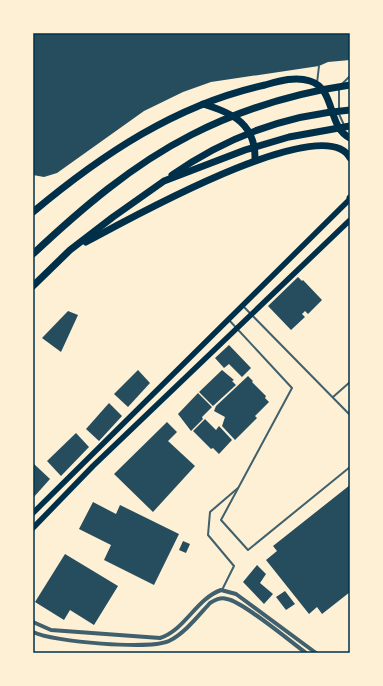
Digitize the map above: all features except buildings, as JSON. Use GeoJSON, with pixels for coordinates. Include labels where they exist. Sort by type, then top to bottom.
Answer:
{"type":"FeatureCollection","features":[{"type":"Feature","properties":{"kind":"highway"},"geometry":{"type":"LineString","coordinates":[[33,212],[146,131],[179,113],[251,88],[288,79],[304,79],[317,84],[325,92],[338,124],[349,137],[341,149]]}},
{"type":"Feature","properties":{"kind":"highway"},"geometry":{"type":"LineString","coordinates":[[33,254],[76,213],[123,177],[190,135],[271,103],[301,94],[350,85]]}},
{"type":"Feature","properties":{"kind":"highway"},"geometry":{"type":"LineString","coordinates":[[203,104],[219,108],[242,122],[253,140],[255,160]]}},
{"type":"Feature","properties":{"kind":"highway"},"geometry":{"type":"LineString","coordinates":[[33,286],[70,250],[96,229],[199,156],[229,141],[272,126],[299,118],[350,110]]}},
{"type":"Feature","properties":{"kind":"highway"},"geometry":{"type":"LineString","coordinates":[[164,181],[245,150],[289,136],[350,126]]}},
{"type":"Feature","properties":{"kind":"highway"},"geometry":{"type":"LineString","coordinates":[[70,250],[210,178],[255,160],[310,147],[327,146],[341,149],[350,158]]}},
{"type":"Feature","properties":{"kind":"highway"},"geometry":{"type":"LineString","coordinates":[[33,204],[42,205]]}},
{"type":"Feature","properties":{"kind":"main road"},"geometry":{"type":"LineString","coordinates":[[33,513],[350,199]]}},
{"type":"Feature","properties":{"kind":"main road"},"geometry":{"type":"LineString","coordinates":[[33,528],[93,466],[350,220]]}},
{"type":"Feature","properties":{"kind":"street"},"geometry":{"type":"LineString","coordinates":[[33,622],[51,630],[154,638],[165,636],[175,629],[207,598],[221,590],[236,594],[316,653]]}},
{"type":"Feature","properties":{"kind":"street"},"geometry":{"type":"LineString","coordinates":[[33,632],[52,639],[140,645],[161,644],[168,642],[181,633],[210,603],[215,600],[226,598],[240,605],[306,653]]}},
{"type":"Feature","properties":{"kind":"street"},"geometry":{"type":"LineString","coordinates":[[165,636],[168,642]]}},
{"type":"Feature","properties":{"kind":"lane"},"geometry":{"type":"LineString","coordinates":[[317,84],[319,66]]}},
{"type":"Feature","properties":{"kind":"lane"},"geometry":{"type":"LineString","coordinates":[[349,137],[339,114],[339,87],[350,76]]}},
{"type":"Feature","properties":{"kind":"lane"},"geometry":{"type":"LineString","coordinates":[[243,305],[350,415]]}},
{"type":"Feature","properties":{"kind":"lane"},"geometry":{"type":"LineString","coordinates":[[229,320],[292,388],[221,520],[248,550],[350,467]]}},
{"type":"Feature","properties":{"kind":"lane"},"geometry":{"type":"LineString","coordinates":[[332,397],[350,382]]}},
{"type":"Feature","properties":{"kind":"lane"},"geometry":{"type":"LineString","coordinates":[[221,590],[234,566],[208,535],[210,512],[239,487]]}}]}
